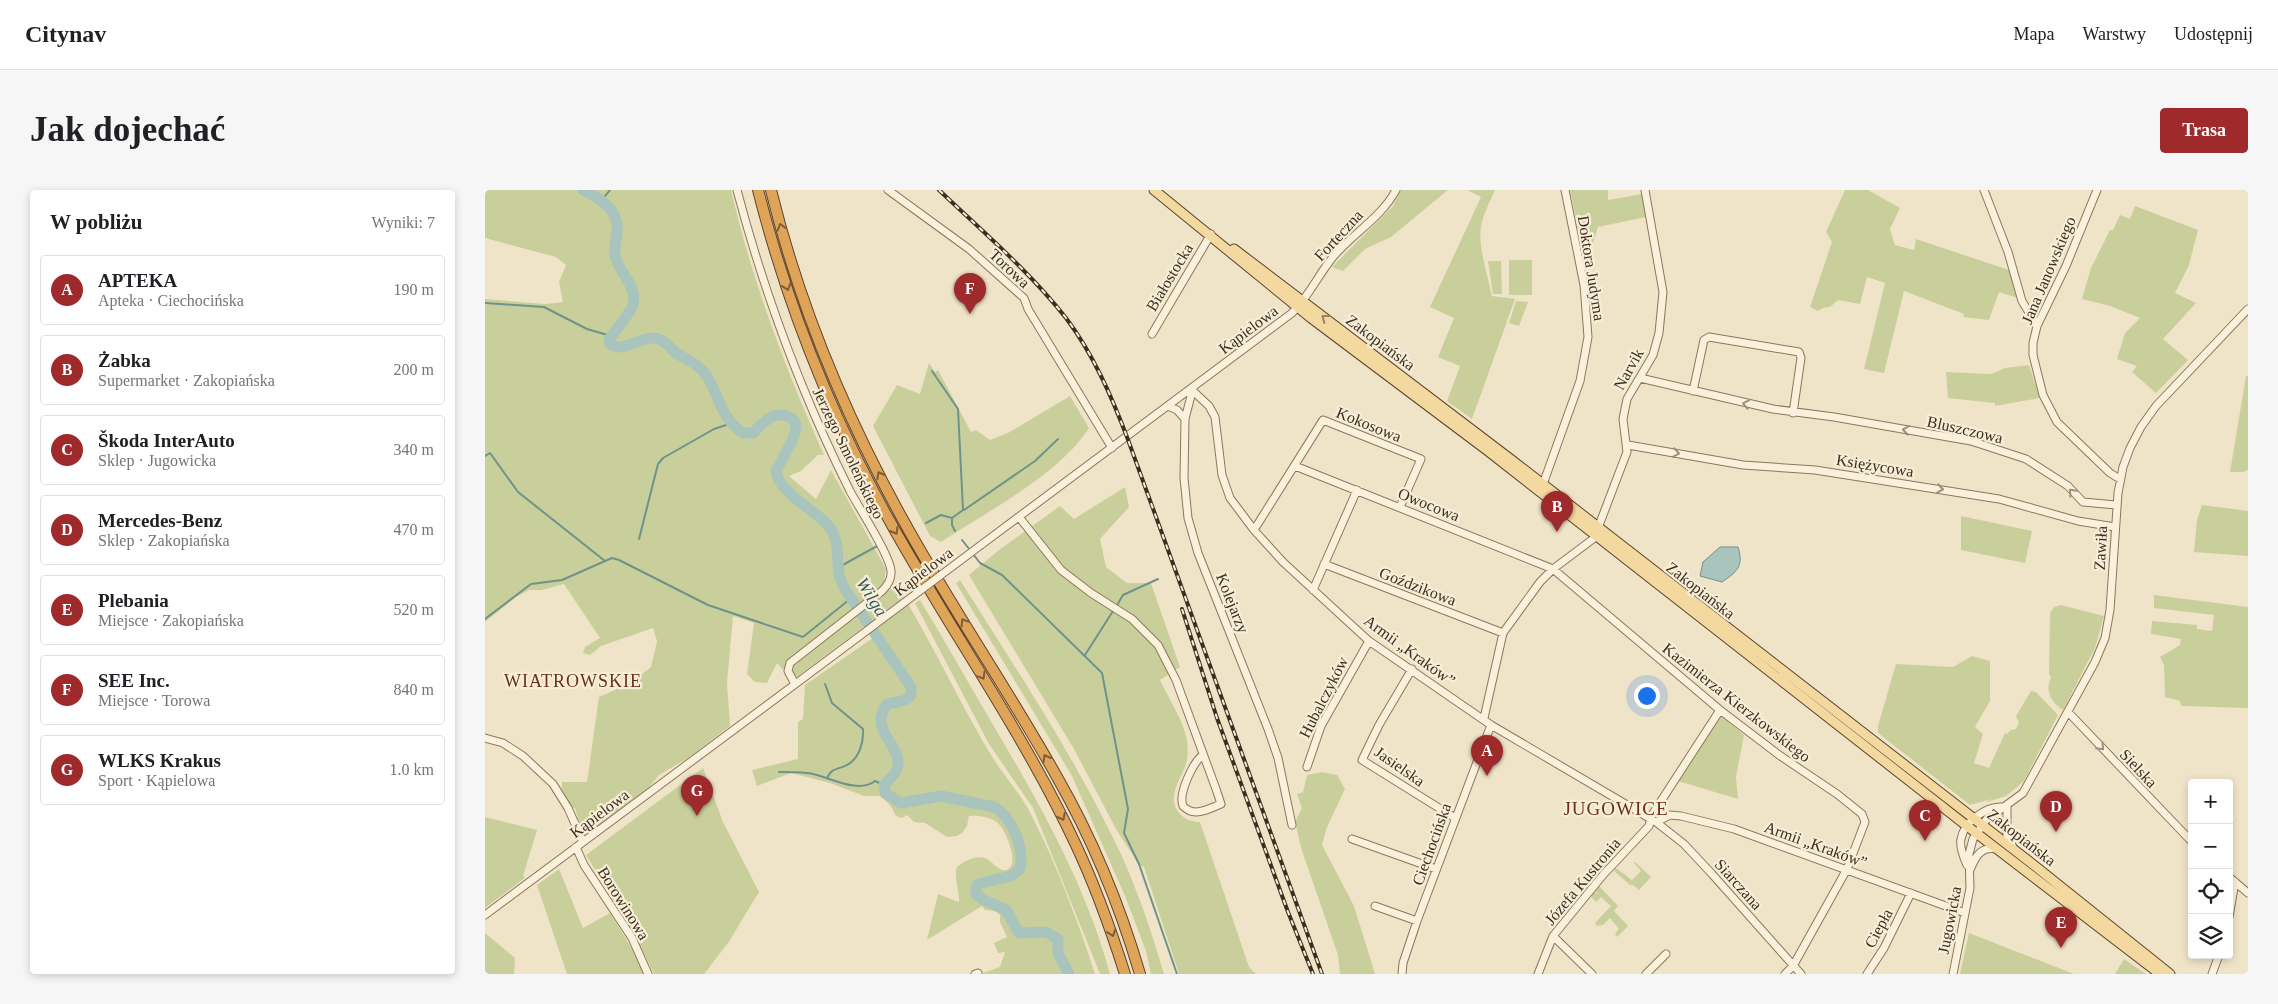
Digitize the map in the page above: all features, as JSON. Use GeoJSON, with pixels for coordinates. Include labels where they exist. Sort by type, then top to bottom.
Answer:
{"type":"FeatureCollection","features":[{"type":"Feature","properties":{"kind":"highway"},"geometry":{"type":"LineString","coordinates":[[758,190],[782,273],[809,349],[839,420],[888,518],[1009,722],[1064,821],[1097,894],[1125,974]]}},
{"type":"Feature","properties":{"kind":"highway"},"geometry":{"type":"LineString","coordinates":[[771,190],[803,296],[851,415],[902,519],[1068,796],[1117,905],[1139,974]]}},
{"type":"Feature","properties":{"kind":"main road","name":"Zakopiańska"},"geometry":{"type":"LineString","coordinates":[[1154,190],[1211,234],[1241,262],[1301,304],[1541,488],[1970,823],[2014,850],[2171,974]]}},
{"type":"Feature","properties":{"kind":"main road","name":"Zakopiańska"},"geometry":{"type":"LineString","coordinates":[[1979,829],[1999,850],[2160,974]]}},
{"type":"Feature","properties":{"kind":"street","name":"Jerzego Smoleńskiego"},"geometry":{"type":"LineString","coordinates":[[737,190],[765,289],[804,394],[845,480],[890,566],[891,577],[886,587],[790,663],[788,671],[795,684]]}},
{"type":"Feature","properties":{"kind":"street","name":"Torowa"},"geometry":{"type":"LineString","coordinates":[[887,190],[969,249],[1024,298],[1028,309],[1112,448]]}},
{"type":"Feature","properties":{"kind":"street","name":"Forteczna"},"geometry":{"type":"LineString","coordinates":[[1301,304],[1333,256],[1387,204],[1396,190]]}},
{"type":"Feature","properties":{"kind":"street","name":"Doktora Judyma"},"geometry":{"type":"LineString","coordinates":[[1541,488],[1579,381],[1588,337],[1583,285],[1565,190]]}},
{"type":"Feature","properties":{"kind":"street","name":"Narvik"},"geometry":{"type":"LineString","coordinates":[[1597,532],[1626,458],[1628,445],[1624,409],[1631,390],[1640,378],[1657,344],[1663,292],[1645,190]]}},
{"type":"Feature","properties":{"kind":"street"},"geometry":{"type":"LineString","coordinates":[[1984,190],[2008,252],[2022,301],[2037,326]]}},
{"type":"Feature","properties":{"kind":"street","name":"Jana Janowskiego"},"geometry":{"type":"LineString","coordinates":[[2097,190],[2066,266],[2037,326],[2033,343],[2034,362],[2050,411],[2057,422],[2083,448],[2120,479]]}},
{"type":"Feature","properties":{"kind":"street","name":"Białostocka"},"geometry":{"type":"LineString","coordinates":[[1152,334],[1211,234]]}},
{"type":"Feature","properties":{"kind":"street","name":"Kąpielowa"},"geometry":{"type":"LineString","coordinates":[[485,915],[1193,389],[1301,304]]}},
{"type":"Feature","properties":{"kind":"street","name":"Zawiła"},"geometry":{"type":"LineString","coordinates":[[1979,829],[2023,793],[2095,662],[2105,638],[2110,610],[2116,505],[2120,479],[2136,437],[2156,406],[2248,309]]}},
{"type":"Feature","properties":{"kind":"street"},"geometry":{"type":"LineString","coordinates":[[1693,391],[1704,340],[1709,337],[1799,352],[1801,358],[1793,413]]}},
{"type":"Feature","properties":{"kind":"street","name":"Bluszczowa"},"geometry":{"type":"LineString","coordinates":[[1640,378],[1793,413],[1834,417],[1971,441],[2026,459],[2068,486],[2083,502],[2116,505]]}},
{"type":"Feature","properties":{"kind":"street","name":"Kolejarzy"},"geometry":{"type":"LineString","coordinates":[[1193,389],[1185,419],[1185,485],[1190,528],[1278,758],[1292,824]]}},
{"type":"Feature","properties":{"kind":"street","name":"Armii „Kraków”"},"geometry":{"type":"LineString","coordinates":[[1193,389],[1209,406],[1215,417],[1225,482],[1230,498],[1254,530],[1313,590],[1369,641],[1484,718],[1491,725],[1653,820],[1670,815],[1681,816],[1735,829],[1965,913]]}},
{"type":"Feature","properties":{"kind":"street"},"geometry":{"type":"LineString","coordinates":[[1168,406],[1177,410],[1185,419]]}},
{"type":"Feature","properties":{"kind":"street","name":"Kokosowa"},"geometry":{"type":"LineString","coordinates":[[1254,530],[1323,420],[1421,459],[1400,507]]}},
{"type":"Feature","properties":{"kind":"street","name":"Księżycowa"},"geometry":{"type":"LineString","coordinates":[[1628,445],[1743,465],[1815,470],[1990,498],[2078,520],[2115,527]]}},
{"type":"Feature","properties":{"kind":"street","name":"Owocowa"},"geometry":{"type":"LineString","coordinates":[[1295,466],[1553,569]]}},
{"type":"Feature","properties":{"kind":"street"},"geometry":{"type":"LineString","coordinates":[[1313,590],[1357,490]]}},
{"type":"Feature","properties":{"kind":"street"},"geometry":{"type":"LineString","coordinates":[[1019,517],[1061,570],[1091,593],[1139,624],[1161,651],[1176,680],[1221,804],[1195,813],[1188,811],[1182,804],[1181,795],[1195,764],[1203,755]]}},
{"type":"Feature","properties":{"kind":"street"},"geometry":{"type":"LineString","coordinates":[[1484,718],[1503,633],[1540,582],[1597,532]]}},
{"type":"Feature","properties":{"kind":"street","name":"Goździkowa"},"geometry":{"type":"LineString","coordinates":[[1324,564],[1503,633]]}},
{"type":"Feature","properties":{"kind":"street","name":"Kazimierza Kierzkowskiego"},"geometry":{"type":"LineString","coordinates":[[1553,569],[1720,710],[1862,814],[1865,822],[1847,869],[1793,966],[1785,974]]}},
{"type":"Feature","properties":{"kind":"street","name":"Hubalczyków"},"geometry":{"type":"LineString","coordinates":[[1307,767],[1321,726],[1369,641]]}},
{"type":"Feature","properties":{"kind":"street","name":"Jasielska"},"geometry":{"type":"LineString","coordinates":[[1412,670],[1379,725],[1362,760],[1455,818]]}},
{"type":"Feature","properties":{"kind":"street","name":"Józefa Kustronia"},"geometry":{"type":"LineString","coordinates":[[1538,974],[1553,936],[1603,875],[1649,826],[1720,710]]}},
{"type":"Feature","properties":{"kind":"street","name":"Sielska"},"geometry":{"type":"LineString","coordinates":[[2068,712],[2188,838]]}},
{"type":"Feature","properties":{"kind":"street","name":"Ciechocińska"},"geometry":{"type":"LineString","coordinates":[[1402,974],[1403,963],[1417,921],[1491,725]]}},
{"type":"Feature","properties":{"kind":"street"},"geometry":{"type":"LineString","coordinates":[[485,738],[503,742],[523,756],[553,784],[563,799],[583,842]]}},
{"type":"Feature","properties":{"kind":"street","name":"Zawiła"},"geometry":{"type":"LineString","coordinates":[[1970,823],[1995,806],[2005,806]]}},
{"type":"Feature","properties":{"kind":"street"},"geometry":{"type":"LineString","coordinates":[[2005,806],[2007,836],[2014,850]]}},
{"type":"Feature","properties":{"kind":"street","name":"Siarczana"},"geometry":{"type":"LineString","coordinates":[[1653,820],[1683,844],[1712,874],[1801,974]]}},
{"type":"Feature","properties":{"kind":"street","name":"Jugowicka"},"geometry":{"type":"LineString","coordinates":[[1970,823],[1961,839],[1962,849],[1970,870]]}},
{"type":"Feature","properties":{"kind":"street","name":"Jugowicka"},"geometry":{"type":"LineString","coordinates":[[1953,974],[1970,888],[1970,850],[1979,829]]}},
{"type":"Feature","properties":{"kind":"street"},"geometry":{"type":"LineString","coordinates":[[1352,839],[1436,869]]}},
{"type":"Feature","properties":{"kind":"street","name":"Borowinowa"},"geometry":{"type":"LineString","coordinates":[[576,847],[584,865],[632,938],[648,974]]}},
{"type":"Feature","properties":{"kind":"street","name":"Jugowicka"},"geometry":{"type":"LineString","coordinates":[[1970,870],[1975,857],[1985,848],[1999,850]]}},
{"type":"Feature","properties":{"kind":"street"},"geometry":{"type":"LineString","coordinates":[[2233,881],[2248,893]]}},
{"type":"Feature","properties":{"kind":"street","name":"Ciepła"},"geometry":{"type":"LineString","coordinates":[[1867,974],[1884,948],[1911,893]]}},
{"type":"Feature","properties":{"kind":"street"},"geometry":{"type":"LineString","coordinates":[[1375,906],[1417,921]]}},
{"type":"Feature","properties":{"kind":"street"},"geometry":{"type":"LineString","coordinates":[[1553,936],[1592,974]]}},
{"type":"Feature","properties":{"kind":"street"},"geometry":{"type":"LineString","coordinates":[[1646,974],[1666,954]]}},
{"type":"Feature","properties":{"kind":"street"},"geometry":{"type":"LineString","coordinates":[[2212,974],[2218,959]]}},
{"type":"Feature","properties":{"kind":"green space"},"geometry":{"type":"Polygon","coordinates":[[[485,190],[731,190],[749,258],[771,325],[796,391],[824,455],[818,455],[801,471],[789,476],[816,499],[831,470],[886,569],[884,583],[880,588],[788,660],[783,670],[777,663],[767,683],[755,682],[747,674],[754,623],[733,616],[727,683],[730,726],[688,758],[659,775],[645,792],[590,833],[582,832],[575,808],[572,809],[562,789],[562,782],[587,782],[599,697],[627,684],[651,667],[657,641],[653,628],[601,646],[590,655],[583,653],[585,647],[600,638],[564,584],[542,590],[529,590],[516,597],[485,622],[485,299],[545,304],[563,302],[559,282],[566,265],[556,257],[485,238],[485,190]]]}},
{"type":"Feature","properties":{"kind":"green space"},"geometry":{"type":"Polygon","coordinates":[[[1401,190],[1448,190],[1391,237],[1365,249],[1343,271],[1332,267],[1393,206],[1401,190]]]}},
{"type":"Feature","properties":{"kind":"green space"},"geometry":{"type":"Polygon","coordinates":[[[1467,190],[1495,190],[1482,222],[1480,235],[1482,252],[1492,296],[1515,299],[1472,419],[1447,401],[1460,366],[1438,357],[1454,318],[1430,307],[1481,197],[1467,190]]]}},
{"type":"Feature","properties":{"kind":"green space"},"geometry":{"type":"Polygon","coordinates":[[[1570,190],[1608,190],[1608,200],[1642,194],[1646,217],[1598,227],[1586,267],[1570,190]]]}},
{"type":"Feature","properties":{"kind":"green space"},"geometry":{"type":"Polygon","coordinates":[[[1845,190],[1868,190],[1900,208],[1890,229],[1895,245],[1914,250],[1916,239],[2009,270],[2018,298],[1999,292],[1989,320],[1963,317],[1964,314],[1904,291],[1884,373],[1864,369],[1885,283],[1867,277],[1860,304],[1838,300],[1830,307],[1818,311],[1810,307],[1832,242],[1826,232],[1845,190]]]}},
{"type":"Feature","properties":{"kind":"green space"},"geometry":{"type":"Polygon","coordinates":[[[2135,206],[2198,230],[2189,265],[2175,293],[2196,303],[2163,339],[2188,360],[2156,393],[2132,372],[2137,366],[2117,359],[2125,333],[2140,318],[2110,306],[2082,299],[2091,268],[2110,230],[2113,230],[2120,215],[2130,219],[2135,206]]]}},
{"type":"Feature","properties":{"kind":"green space"},"geometry":{"type":"Polygon","coordinates":[[[1509,260],[1532,260],[1532,295],[1509,295],[1509,260]]]}},
{"type":"Feature","properties":{"kind":"green space"},"geometry":{"type":"Polygon","coordinates":[[[1488,261],[1501,261],[1502,294],[1493,294],[1488,261]]]}},
{"type":"Feature","properties":{"kind":"green space"},"geometry":{"type":"Polygon","coordinates":[[[1516,301],[1528,302],[1519,326],[1509,323],[1516,301]]]}},
{"type":"Feature","properties":{"kind":"green space"},"geometry":{"type":"Polygon","coordinates":[[[929,363],[935,372],[938,370],[971,432],[976,430],[990,440],[1008,433],[1070,396],[1089,428],[1076,445],[1042,476],[1022,491],[941,542],[930,536],[873,426],[897,385],[920,394],[929,363]]]}},
{"type":"Feature","properties":{"kind":"green space"},"geometry":{"type":"Polygon","coordinates":[[[2029,365],[2040,398],[1995,406],[1995,403],[1948,398],[1946,372],[1991,374],[2005,368],[2029,365]]]}},
{"type":"Feature","properties":{"kind":"green space"},"geometry":{"type":"Polygon","coordinates":[[[2246,376],[2248,376],[2248,470],[2230,472],[2246,376]]]}},
{"type":"Feature","properties":{"kind":"green space"},"geometry":{"type":"Polygon","coordinates":[[[1125,487],[1129,507],[1100,539],[1106,567],[1127,583],[1151,583],[1180,667],[1160,680],[1179,717],[1187,742],[1187,760],[1176,787],[1174,801],[1180,814],[1192,821],[1200,822],[1249,967],[1256,974],[1179,974],[1144,867],[1139,865],[1116,829],[1074,749],[969,575],[999,550],[1060,506],[1074,519],[1125,487]]]}},
{"type":"Feature","properties":{"kind":"green space"},"geometry":{"type":"Polygon","coordinates":[[[2202,505],[2248,511],[2248,556],[2194,552],[2197,520],[2202,505]]]}},
{"type":"Feature","properties":{"kind":"green space"},"geometry":{"type":"Polygon","coordinates":[[[1961,516],[2032,531],[2025,563],[1961,550],[1961,516]]]}},
{"type":"Feature","properties":{"kind":"green space"},"geometry":{"type":"Polygon","coordinates":[[[960,580],[1044,714],[1103,817],[1133,882],[1164,974],[1151,974],[1146,951],[1125,896],[1072,776],[956,583],[960,580]]]}},
{"type":"Feature","properties":{"kind":"green space"},"geometry":{"type":"Polygon","coordinates":[[[896,584],[988,750],[1032,816],[1067,894],[1095,974],[980,974],[1000,967],[1005,952],[998,953],[994,943],[1007,937],[1000,922],[1000,915],[995,911],[985,910],[982,906],[927,940],[938,894],[959,902],[957,867],[978,857],[985,858],[1001,870],[1008,869],[1011,866],[1012,856],[1009,842],[1002,828],[995,821],[989,818],[969,816],[967,826],[962,833],[957,836],[947,837],[925,823],[914,822],[907,815],[902,818],[896,816],[890,805],[880,796],[864,796],[830,783],[791,773],[757,786],[752,770],[798,759],[798,722],[803,719],[805,685],[877,635],[869,623],[798,676],[792,675],[793,665],[896,584]]]}},
{"type":"Feature","properties":{"kind":"green space"},"geometry":{"type":"Polygon","coordinates":[[[2154,595],[2248,607],[2248,708],[2181,706],[2180,701],[2165,697],[2164,665],[2160,657],[2180,645],[2181,639],[2151,634],[2152,621],[2197,625],[2197,629],[2212,631],[2214,615],[2154,608],[2154,595]]]}},
{"type":"Feature","properties":{"kind":"green space"},"geometry":{"type":"Polygon","coordinates":[[[920,600],[1042,810],[1087,907],[1100,940],[1110,974],[1100,974],[1033,808],[989,744],[915,603],[920,600]]]}},
{"type":"Feature","properties":{"kind":"green space"},"geometry":{"type":"Polygon","coordinates":[[[2061,605],[2104,616],[2095,648],[2063,710],[2052,699],[2049,691],[2051,677],[2049,674],[2050,613],[2054,607],[2061,605]]]}},
{"type":"Feature","properties":{"kind":"green space"},"geometry":{"type":"Polygon","coordinates":[[[1972,656],[1990,661],[1990,701],[1975,727],[1983,734],[1974,763],[1989,768],[2005,733],[2007,734],[2011,730],[2016,729],[2019,723],[2016,716],[2031,691],[2036,692],[2058,715],[2024,781],[2006,796],[1970,805],[1878,733],[1878,726],[1896,664],[1953,667],[1972,656]]]}},
{"type":"Feature","properties":{"kind":"green space"},"geometry":{"type":"Polygon","coordinates":[[[1721,716],[1744,735],[1736,777],[1738,799],[1678,781],[1721,716]]]}},
{"type":"Feature","properties":{"kind":"green space"},"geometry":{"type":"Polygon","coordinates":[[[703,768],[723,822],[759,892],[728,943],[704,974],[654,974],[633,932],[586,855],[703,768]]]}},
{"type":"Feature","properties":{"kind":"green space"},"geometry":{"type":"Polygon","coordinates":[[[1322,772],[1337,775],[1345,789],[1327,827],[1322,845],[1354,906],[1375,974],[1340,974],[1338,955],[1302,851],[1295,822],[1302,808],[1297,794],[1303,792],[1307,775],[1322,772]]]}},
{"type":"Feature","properties":{"kind":"green space"},"geometry":{"type":"Polygon","coordinates":[[[485,817],[537,830],[523,876],[525,878],[485,908],[485,817]]]}},
{"type":"Feature","properties":{"kind":"green space"},"geometry":{"type":"Polygon","coordinates":[[[1635,862],[1651,877],[1639,890],[1614,871],[1616,868],[1632,880],[1641,871],[1635,862]]]}},
{"type":"Feature","properties":{"kind":"green space"},"geometry":{"type":"Polygon","coordinates":[[[559,869],[583,928],[610,913],[632,949],[644,974],[567,974],[537,885],[559,869]]]}},
{"type":"Feature","properties":{"kind":"green space"},"geometry":{"type":"Polygon","coordinates":[[[1599,886],[1618,906],[1614,911],[1628,926],[1617,937],[1615,934],[1619,929],[1610,918],[1603,925],[1597,926],[1595,923],[1611,906],[1601,897],[1596,902],[1591,896],[1594,892],[1599,895],[1595,891],[1599,886]]]}},
{"type":"Feature","properties":{"kind":"green space"},"geometry":{"type":"Polygon","coordinates":[[[485,933],[515,958],[514,974],[485,974],[485,933]]]}},
{"type":"Feature","properties":{"kind":"green space"},"geometry":{"type":"Polygon","coordinates":[[[1969,933],[2074,974],[1960,974],[1969,933]]]}},
{"type":"Feature","properties":{"kind":"green space"},"geometry":{"type":"Polygon","coordinates":[[[2124,959],[2146,974],[2115,974],[2124,959]]]}},
{"type":"Feature","properties":{"kind":"water"},"geometry":{"type":"Polygon","coordinates":[[[1720,547],[1738,547],[1740,564],[1738,568],[1722,582],[1700,576],[1703,562],[1720,547]]]}},
{"type":"Feature","properties":{"kind":"waterway","name":"Wilga"},"geometry":{"type":"LineString","coordinates":[[583,190],[606,204],[613,212],[617,222],[615,255],[633,291],[633,305],[609,339],[610,344],[622,347],[649,338],[663,341],[676,353],[697,365],[704,372],[726,415],[744,433],[753,433],[773,416],[784,415],[790,417],[795,422],[796,430],[794,436],[776,471],[779,480],[784,488],[831,529],[836,541],[840,578],[844,587],[911,687],[908,699],[887,704],[882,714],[881,723],[883,731],[896,753],[898,761],[896,771],[884,785],[885,793],[901,803],[941,796],[994,807],[1000,812],[1016,834],[1021,852],[1020,869],[1011,876],[978,884],[976,894],[984,900],[1006,910],[1019,933],[1046,932],[1058,939],[1058,953],[1069,974]]}},
{"type":"Feature","properties":{"kind":"waterway"},"geometry":{"type":"LineString","coordinates":[[602,200],[610,190]]}},
{"type":"Feature","properties":{"kind":"waterway"},"geometry":{"type":"LineString","coordinates":[[485,303],[544,307],[587,329],[611,336]]}},
{"type":"Feature","properties":{"kind":"waterway"},"geometry":{"type":"LineString","coordinates":[[932,371],[958,409],[963,510],[952,518],[952,525],[955,531]]}},
{"type":"Feature","properties":{"kind":"waterway"},"geometry":{"type":"LineString","coordinates":[[639,539],[658,464],[663,458],[714,429],[732,423]]}},
{"type":"Feature","properties":{"kind":"waterway"},"geometry":{"type":"LineString","coordinates":[[964,510],[1035,461],[1058,439]]}},
{"type":"Feature","properties":{"kind":"waterway"},"geometry":{"type":"LineString","coordinates":[[485,456],[490,453],[518,492],[605,561]]}},
{"type":"Feature","properties":{"kind":"waterway"},"geometry":{"type":"LineString","coordinates":[[926,523],[941,515],[952,518]]}},
{"type":"Feature","properties":{"kind":"waterway"},"geometry":{"type":"LineString","coordinates":[[962,540],[970,550]]}},
{"type":"Feature","properties":{"kind":"waterway"},"geometry":{"type":"LineString","coordinates":[[839,567],[879,545]]}},
{"type":"Feature","properties":{"kind":"waterway"},"geometry":{"type":"LineString","coordinates":[[973,554],[980,563],[1002,575],[1102,673],[1128,809],[1124,833],[1139,864],[1177,974]]}},
{"type":"Feature","properties":{"kind":"waterway"},"geometry":{"type":"LineString","coordinates":[[485,619],[531,584],[562,580],[612,558],[708,605],[803,637],[850,599]]}},
{"type":"Feature","properties":{"kind":"waterway"},"geometry":{"type":"LineString","coordinates":[[1116,607],[1123,595],[1158,579]]}},
{"type":"Feature","properties":{"kind":"waterway"},"geometry":{"type":"LineString","coordinates":[[1085,655],[1113,611]]}},
{"type":"Feature","properties":{"kind":"waterway"},"geometry":{"type":"LineString","coordinates":[[825,684],[832,703],[863,729],[862,745],[855,759],[847,765],[833,770],[827,778]]}},
{"type":"Feature","properties":{"kind":"waterway"},"geometry":{"type":"LineString","coordinates":[[779,772],[815,774],[851,785],[868,785],[875,781],[884,785]]}},
{"type":"Feature","properties":{"kind":"railway"},"geometry":{"type":"LineString","coordinates":[[939,190],[1005,252],[1052,301],[1076,332],[1101,375],[1127,437],[1322,974]]}},
{"type":"Feature","properties":{"kind":"railway"},"geometry":{"type":"LineString","coordinates":[[1182,609],[1217,718],[1288,912],[1313,974]]}},
{"type":"Feature","properties":{"kind":"place","name":"SEE Inc."},"geometry":{"type":"Point","coordinates":[970,314]}},
{"type":"Feature","properties":{"kind":"place","name":"Żabka"},"geometry":{"type":"Point","coordinates":[1557,532]}},
{"type":"Feature","properties":{"kind":"place","name":"APTEKA"},"geometry":{"type":"Point","coordinates":[1487,776]}},
{"type":"Feature","properties":{"kind":"place","name":"WLKS Krakus"},"geometry":{"type":"Point","coordinates":[697,816]}},
{"type":"Feature","properties":{"kind":"place","name":"Mercedes-Benz"},"geometry":{"type":"Point","coordinates":[2056,832]}},
{"type":"Feature","properties":{"kind":"place","name":"Škoda InterAuto"},"geometry":{"type":"Point","coordinates":[1925,841]}},
{"type":"Feature","properties":{"kind":"place","name":"Plebania"},"geometry":{"type":"Point","coordinates":[2061,948]}},
{"type":"Feature","properties":{"kind":"district","name":"WIATROWSKIE"},"geometry":{"type":"Point","coordinates":[573,681]}},
{"type":"Feature","properties":{"kind":"district","name":"JUGOWICE"},"geometry":{"type":"Point","coordinates":[1616,808]}}]}
